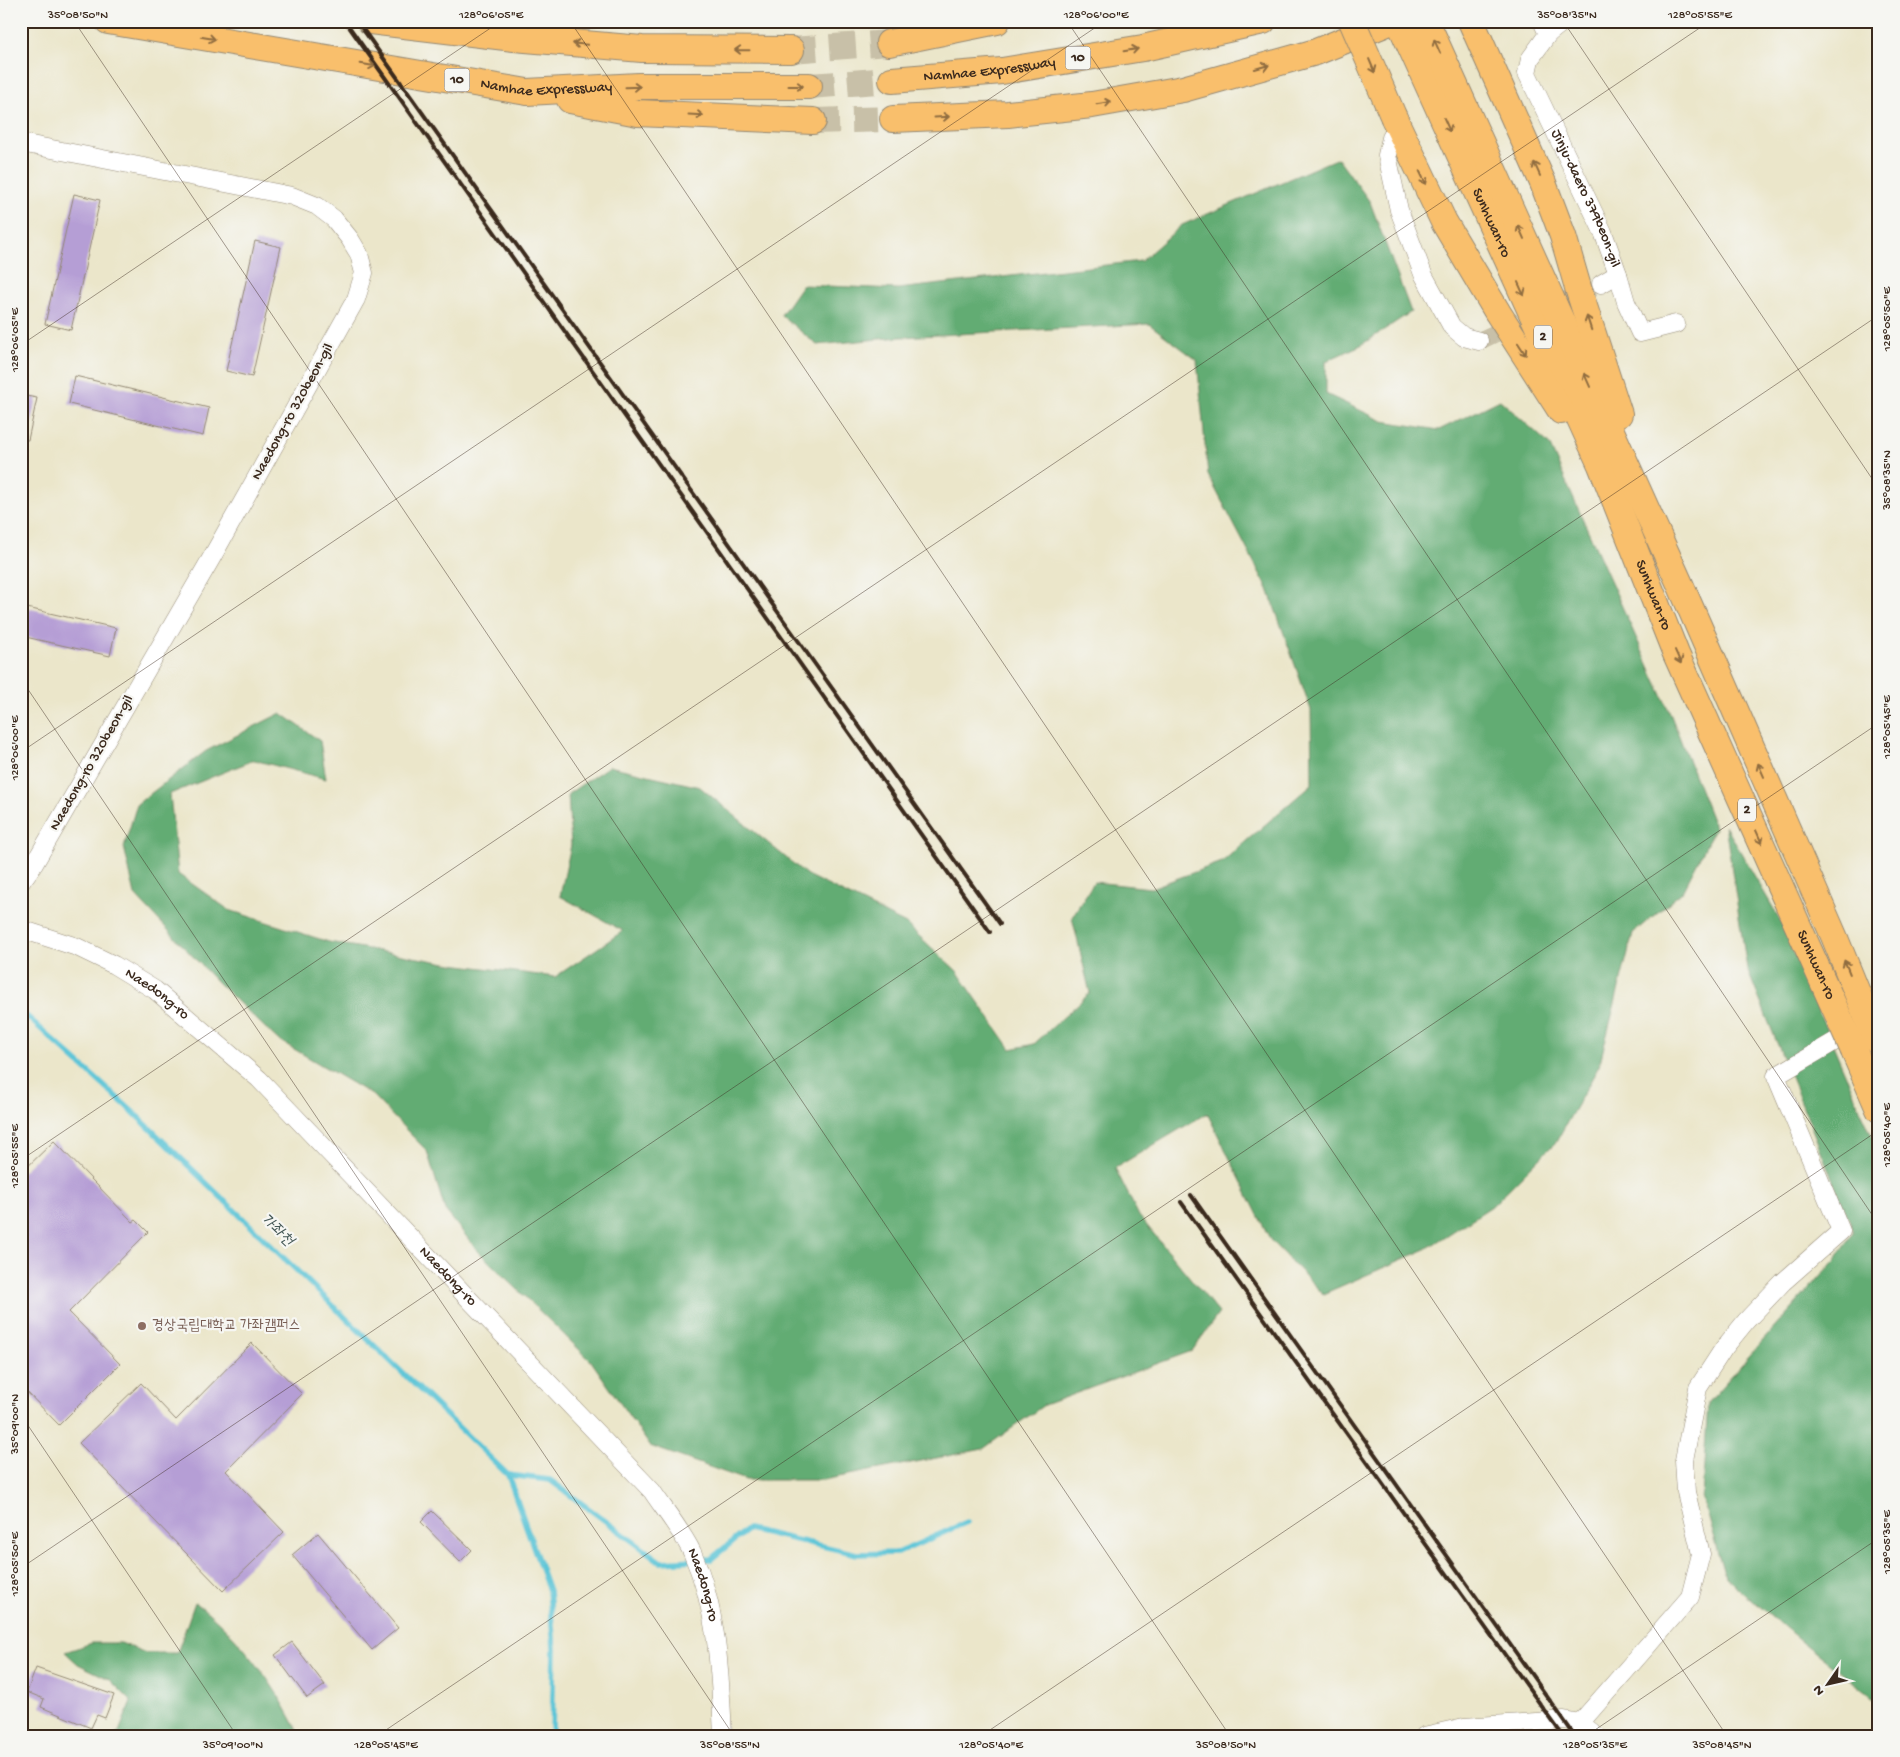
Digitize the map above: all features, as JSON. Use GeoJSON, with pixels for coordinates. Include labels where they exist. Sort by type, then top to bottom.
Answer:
{"type":"FeatureCollection","features":[{"type":"Feature","properties":{"kind":"highway","name":"Namhae Expressway"},"geometry":{"type":"LineString","coordinates":[[108,21],[527,92],[640,86],[809,86]]}},
{"type":"Feature","properties":{"kind":"highway"},"geometry":{"type":"LineString","coordinates":[[370,21],[514,38],[642,48],[791,50]]}},
{"type":"Feature","properties":{"kind":"highway"},"geometry":{"type":"LineString","coordinates":[[890,43],[997,21]]}},
{"type":"Feature","properties":{"kind":"highway","name":"Namhae Expressway"},"geometry":{"type":"LineString","coordinates":[[892,80],[1011,69],[1144,48],[1263,21]]}},
{"type":"Feature","properties":{"kind":"highway"},"geometry":{"type":"LineString","coordinates":[[1352,21],[1396,121],[1444,222],[1498,313],[1559,406],[1653,595]]}},
{"type":"Feature","properties":{"kind":"highway"},"geometry":{"type":"LineString","coordinates":[[894,119],[1008,114],[1092,104],[1182,90],[1316,52],[1392,21]]}},
{"type":"Feature","properties":{"kind":"highway"},"geometry":{"type":"LineString","coordinates":[[1399,21],[1437,76]]}},
{"type":"Feature","properties":{"kind":"highway"},"geometry":{"type":"LineString","coordinates":[[1426,21],[1437,76]]}},
{"type":"Feature","properties":{"kind":"highway"},"geometry":{"type":"LineString","coordinates":[[1471,21],[1543,183],[1563,236],[1609,385],[1680,584]]}},
{"type":"Feature","properties":{"kind":"highway","name":"Sunhwan-ro"},"geometry":{"type":"LineString","coordinates":[[1437,76],[1680,584],[1834,936],[1871,1033],[1879,1109]]}},
{"type":"Feature","properties":{"kind":"highway","name":"Sunhwan-ro"},"geometry":{"type":"LineString","coordinates":[[1437,76],[1601,465],[1676,654],[1842,1024],[1871,1033]]}},
{"type":"Feature","properties":{"kind":"highway"},"geometry":{"type":"LineString","coordinates":[[527,92],[638,113],[813,121]]}},
{"type":"Feature","properties":{"kind":"street","name":"Jinju-daero 379beon-gil"},"geometry":{"type":"LineString","coordinates":[[1564,21],[1545,28],[1530,59],[1527,73],[1603,232],[1626,302],[1640,333],[1676,324]]}},
{"type":"Feature","properties":{"kind":"street"},"geometry":{"type":"LineString","coordinates":[[1396,121],[1387,155],[1399,210],[1416,256],[1423,274],[1452,327],[1464,338],[1479,341]]}},
{"type":"Feature","properties":{"kind":"street","name":"Naedong-ro 320beon-gil"},"geometry":{"type":"LineString","coordinates":[[21,143],[292,196],[317,206],[334,219],[359,254],[364,273],[356,299],[212,557],[34,864],[21,882]]}},
{"type":"Feature","properties":{"kind":"street"},"geometry":{"type":"LineString","coordinates":[[1601,284],[1618,274]]}},
{"type":"Feature","properties":{"kind":"street","name":"Naedong-ro"},"geometry":{"type":"LineString","coordinates":[[21,929],[77,947],[114,965],[155,990],[259,1079],[652,1491],[691,1550],[714,1622],[723,1736]]}},
{"type":"Feature","properties":{"kind":"street"},"geometry":{"type":"LineString","coordinates":[[1580,1723],[1690,1597],[1701,1554],[1686,1492],[1684,1460],[1698,1388],[1724,1348],[1746,1321],[1783,1282],[1841,1231],[1776,1076],[1871,1033]]}},
{"type":"Feature","properties":{"kind":"street"},"geometry":{"type":"LineString","coordinates":[[1424,1736],[1464,1727],[1564,1720],[1580,1723],[1597,1736]]}},
{"type":"Feature","properties":{"kind":"green space"},"geometry":{"type":"Polygon","coordinates":[[[1338,158],[1370,202],[1411,312],[1361,345],[1326,361],[1326,394],[1383,421],[1439,430],[1500,400],[1549,444],[1670,713],[1715,828],[1682,892],[1633,933],[1599,1066],[1556,1142],[1492,1206],[1426,1249],[1323,1294],[1271,1241],[1207,1113],[1115,1168],[1139,1216],[1219,1313],[1192,1351],[1044,1405],[983,1449],[823,1480],[746,1480],[650,1446],[591,1361],[478,1251],[445,1210],[427,1151],[372,1095],[277,1039],[217,982],[135,895],[124,847],[137,804],[206,751],[281,713],[320,741],[326,779],[254,760],[170,794],[178,874],[229,910],[329,942],[452,964],[555,977],[623,931],[560,896],[571,845],[568,794],[609,766],[700,787],[807,875],[906,924],[957,971],[1011,1049],[1034,1044],[1090,993],[1072,917],[1094,882],[1151,888],[1222,862],[1312,784],[1311,710],[1268,589],[1208,475],[1197,360],[1149,324],[900,337],[817,345],[781,315],[802,285],[898,289],[1141,261],[1182,225],[1338,158]]]}},
{"type":"Feature","properties":{"kind":"green space"},"geometry":{"type":"Polygon","coordinates":[[[1725,825],[1779,918],[1879,1153],[1879,1702],[1801,1641],[1725,1577],[1702,1497],[1708,1402],[1836,1259],[1854,1232],[1747,969],[1725,825]]]}},
{"type":"Feature","properties":{"kind":"green space"},"geometry":{"type":"Polygon","coordinates":[[[195,1602],[227,1630],[255,1663],[280,1699],[300,1736],[114,1736],[119,1732],[131,1701],[109,1679],[78,1664],[65,1652],[92,1643],[121,1643],[146,1653],[177,1653],[195,1602]]]}},
{"type":"Feature","properties":{"kind":"building"},"geometry":{"type":"Polygon","coordinates":[[[74,194],[100,200],[71,330],[45,324],[74,194]]]}},
{"type":"Feature","properties":{"kind":"building"},"geometry":{"type":"Polygon","coordinates":[[[255,241],[281,247],[252,377],[226,371],[255,241]]]}},
{"type":"Feature","properties":{"kind":"building"},"geometry":{"type":"Polygon","coordinates":[[[75,376],[209,408],[203,436],[69,404],[75,376]]]}},
{"type":"Feature","properties":{"kind":"building"},"geometry":{"type":"Polygon","coordinates":[[[21,395],[37,398],[28,440],[21,440],[21,395]]]}},
{"type":"Feature","properties":{"kind":"building"},"geometry":{"type":"Polygon","coordinates":[[[27,608],[116,628],[110,656],[21,636],[27,608]]]}},
{"type":"Feature","properties":{"kind":"building"},"geometry":{"type":"Polygon","coordinates":[[[54,1141],[133,1222],[136,1220],[148,1232],[69,1312],[120,1364],[59,1425],[21,1386],[21,1173],[54,1141]]]}},
{"type":"Feature","properties":{"kind":"building"},"geometry":{"type":"Polygon","coordinates":[[[252,1343],[302,1394],[226,1471],[284,1532],[223,1591],[79,1443],[141,1383],[176,1420],[252,1343]]]}},
{"type":"Feature","properties":{"kind":"building"},"geometry":{"type":"Polygon","coordinates":[[[432,1511],[472,1550],[460,1562],[421,1522],[432,1511]]]}},
{"type":"Feature","properties":{"kind":"building"},"geometry":{"type":"Polygon","coordinates":[[[318,1533],[398,1628],[372,1650],[292,1555],[318,1533]]]}},
{"type":"Feature","properties":{"kind":"building"},"geometry":{"type":"Polygon","coordinates":[[[292,1642],[325,1685],[307,1698],[275,1655],[292,1642]]]}},
{"type":"Feature","properties":{"kind":"building"},"geometry":{"type":"Polygon","coordinates":[[[36,1668],[114,1695],[105,1718],[97,1715],[91,1728],[41,1707],[44,1699],[27,1692],[36,1668]]]}},
{"type":"Feature","properties":{"kind":"waterway","name":"가좌천"},"geometry":{"type":"LineString","coordinates":[[21,1011],[133,1112],[508,1475],[549,1591],[554,1648],[552,1736]]}},
{"type":"Feature","properties":{"kind":"waterway"},"geometry":{"type":"LineString","coordinates":[[508,1475],[550,1480],[661,1562],[711,1559],[748,1529],[857,1554],[898,1553],[967,1522]]}},
{"type":"Feature","properties":{"kind":"tunnel"},"geometry":{"type":"LineString","coordinates":[[791,50],[889,43]]}},
{"type":"Feature","properties":{"kind":"tunnel"},"geometry":{"type":"LineString","coordinates":[[809,86],[892,80]]}},
{"type":"Feature","properties":{"kind":"tunnel"},"geometry":{"type":"LineString","coordinates":[[813,121],[893,119]]}},
{"type":"Feature","properties":{"kind":"tunnel"},"geometry":{"type":"LineString","coordinates":[[1479,341],[1601,284]]}},
{"type":"Feature","properties":{"kind":"railway"},"geometry":{"type":"LineString","coordinates":[[345,21],[990,932]]}},
{"type":"Feature","properties":{"kind":"railway"},"geometry":{"type":"LineString","coordinates":[[357,21],[1000,924]]}},
{"type":"Feature","properties":{"kind":"railway"},"geometry":{"type":"LineString","coordinates":[[1191,1195],[1575,1736]]}},
{"type":"Feature","properties":{"kind":"railway"},"geometry":{"type":"LineString","coordinates":[[1181,1202],[1563,1736]]}},
{"type":"Feature","properties":{"kind":"place","name":"경상국립대학교 가좌캠퍼스"},"geometry":{"type":"Point","coordinates":[142,1326]}}]}
